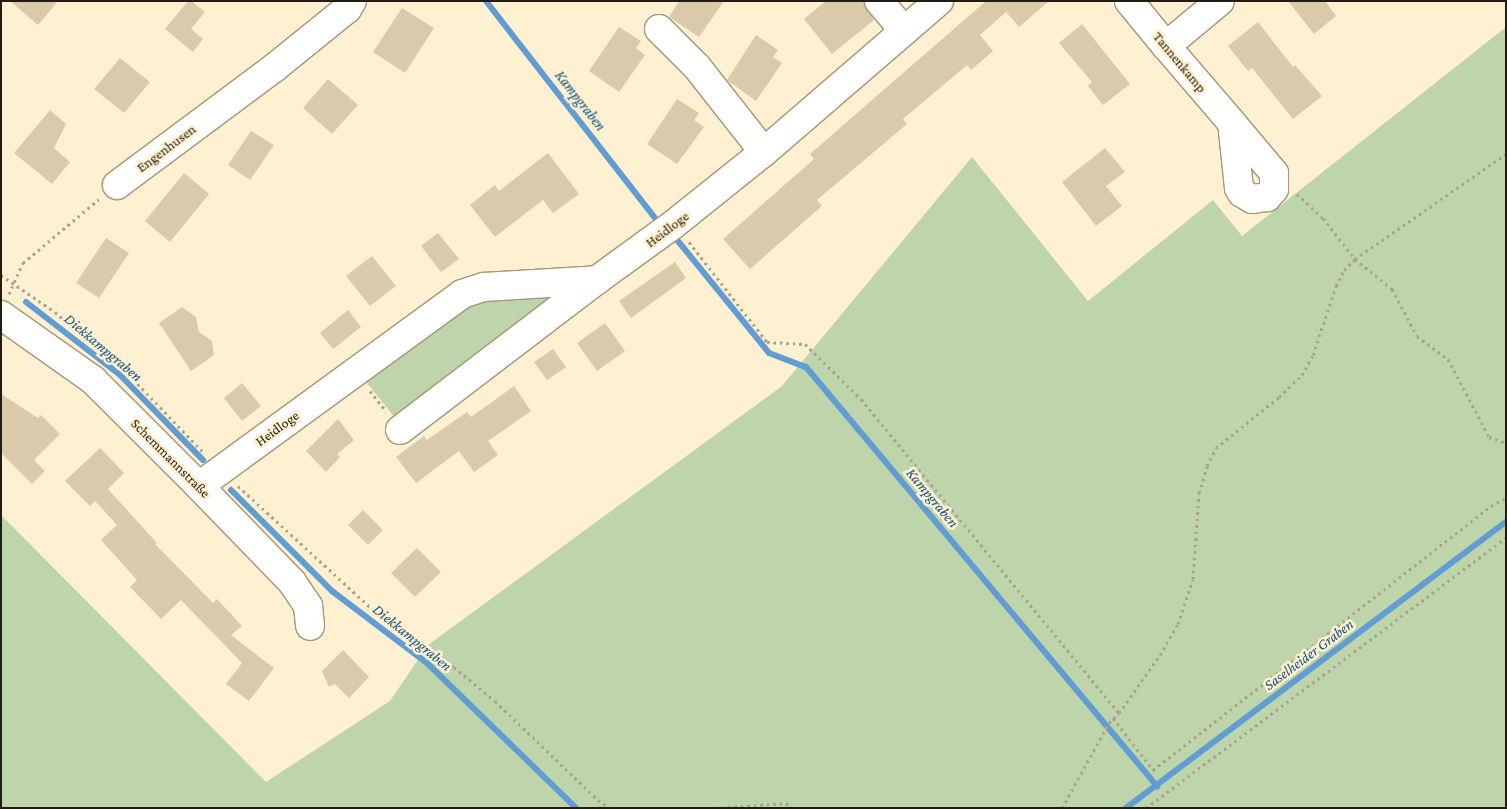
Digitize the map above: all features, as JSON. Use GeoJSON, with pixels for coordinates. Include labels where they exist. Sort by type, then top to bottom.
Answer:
{"type":"FeatureCollection","features":[{"type":"Feature","properties":{"kind":"street","name":"Engenhusen"},"geometry":{"type":"LineString","coordinates":[[117,184],[274,68],[347,9],[352,1]]}},
{"type":"Feature","properties":{"kind":"street"},"geometry":{"type":"LineString","coordinates":[[879,1],[904,30]]}},
{"type":"Feature","properties":{"kind":"street","name":"Heidloge"},"geometry":{"type":"LineString","coordinates":[[199,486],[462,294],[484,287],[597,280],[674,224],[764,152],[939,1]]}},
{"type":"Feature","properties":{"kind":"street","name":"Tannenkamp"},"geometry":{"type":"LineString","coordinates":[[1129,1],[1232,123],[1238,182],[1242,193],[1257,200],[1267,197],[1274,189]]}},
{"type":"Feature","properties":{"kind":"street"},"geometry":{"type":"LineString","coordinates":[[1166,46],[1220,1]]}},
{"type":"Feature","properties":{"kind":"street"},"geometry":{"type":"LineString","coordinates":[[659,29],[697,67],[764,152]]}},
{"type":"Feature","properties":{"kind":"street"},"geometry":{"type":"LineString","coordinates":[[400,430],[597,280]]}},
{"type":"Feature","properties":{"kind":"street","name":"Schemmannstraße"},"geometry":{"type":"LineString","coordinates":[[4,307],[93,380],[292,582],[308,606],[310,626]]}},
{"type":"Feature","properties":{"kind":"path"},"geometry":{"type":"LineString","coordinates":[[1062,808],[1109,723],[1119,713],[1160,655],[1178,624],[1193,579],[1199,493],[1207,466],[1216,448],[1279,397],[1302,375],[1313,356],[1336,286],[1344,270],[1356,259],[1506,154]]}},
{"type":"Feature","properties":{"kind":"path"},"geometry":{"type":"LineString","coordinates":[[4,307],[22,263],[117,184]]}},
{"type":"Feature","properties":{"kind":"path"},"geometry":{"type":"LineString","coordinates":[[1274,189],[1288,186],[1307,202],[1356,259],[1392,289],[1417,336],[1448,359],[1489,437],[1506,443]]}},
{"type":"Feature","properties":{"kind":"path"},"geometry":{"type":"LineString","coordinates":[[674,224],[767,342],[805,344],[861,399],[1119,713]]}},
{"type":"Feature","properties":{"kind":"path"},"geometry":{"type":"LineString","coordinates":[[356,372],[400,430]]}},
{"type":"Feature","properties":{"kind":"path"},"geometry":{"type":"LineString","coordinates":[[220,469],[416,649],[454,667],[495,702],[598,800],[610,808]]}},
{"type":"Feature","properties":{"kind":"path"},"geometry":{"type":"LineString","coordinates":[[1113,718],[1153,770],[1491,506],[1506,498]]}},
{"type":"Feature","properties":{"kind":"path"},"geometry":{"type":"LineString","coordinates":[[1146,808],[1506,538]]}},
{"type":"Feature","properties":{"kind":"path"},"geometry":{"type":"LineString","coordinates":[[715,808],[786,803],[791,808]]}},
{"type":"Feature","properties":{"kind":"green space"},"geometry":{"type":"Polygon","coordinates":[[[1506,27],[1506,808],[1,808],[1,515],[266,782],[390,701],[428,645],[782,386],[972,157],[1088,301],[1213,200],[1242,236],[1506,27]]]}},
{"type":"Feature","properties":{"kind":"green space"},"geometry":{"type":"Polygon","coordinates":[[[571,295],[401,425],[362,377],[458,302],[571,295]]]}},
{"type":"Feature","properties":{"kind":"building"},"geometry":{"type":"Polygon","coordinates":[[[10,1],[58,1],[38,25],[10,1]]]}},
{"type":"Feature","properties":{"kind":"building"},"geometry":{"type":"Polygon","coordinates":[[[188,1],[191,1],[205,12],[191,29],[203,39],[193,52],[165,29],[188,1]]]}},
{"type":"Feature","properties":{"kind":"building"},"geometry":{"type":"Polygon","coordinates":[[[679,1],[724,1],[699,37],[669,17],[679,1]]]}},
{"type":"Feature","properties":{"kind":"building"},"geometry":{"type":"Polygon","coordinates":[[[826,1],[863,1],[874,20],[832,54],[804,19],[826,1]]]}},
{"type":"Feature","properties":{"kind":"building"},"geometry":{"type":"Polygon","coordinates":[[[986,1],[1049,1],[1019,27],[1006,12],[980,35],[993,51],[971,70],[967,65],[903,119],[907,124],[817,200],[822,206],[750,269],[723,239],[814,159],[810,154],[986,1]]]}},
{"type":"Feature","properties":{"kind":"building"},"geometry":{"type":"Polygon","coordinates":[[[1288,1],[1325,1],[1336,16],[1314,34],[1288,1]]]}},
{"type":"Feature","properties":{"kind":"building"},"geometry":{"type":"Polygon","coordinates":[[[402,8],[434,28],[405,73],[373,52],[402,8]]]}},
{"type":"Feature","properties":{"kind":"building"},"geometry":{"type":"Polygon","coordinates":[[[1258,22],[1293,67],[1295,65],[1322,96],[1293,119],[1252,68],[1248,71],[1228,46],[1258,22]]]}},
{"type":"Feature","properties":{"kind":"building"},"geometry":{"type":"Polygon","coordinates":[[[1082,24],[1130,84],[1103,105],[1088,86],[1092,82],[1059,43],[1082,24]]]}},
{"type":"Feature","properties":{"kind":"building"},"geometry":{"type":"Polygon","coordinates":[[[619,27],[641,41],[636,48],[645,55],[619,92],[589,71],[619,27]]]}},
{"type":"Feature","properties":{"kind":"building"},"geometry":{"type":"Polygon","coordinates":[[[756,35],[778,50],[773,57],[782,63],[756,101],[727,80],[756,35]]]}},
{"type":"Feature","properties":{"kind":"building"},"geometry":{"type":"Polygon","coordinates":[[[120,58],[150,82],[124,113],[94,89],[120,58]]]}},
{"type":"Feature","properties":{"kind":"building"},"geometry":{"type":"Polygon","coordinates":[[[328,79],[358,105],[332,134],[303,108],[328,79]]]}},
{"type":"Feature","properties":{"kind":"building"},"geometry":{"type":"Polygon","coordinates":[[[677,99],[699,113],[694,120],[704,127],[677,164],[647,144],[677,99]]]}},
{"type":"Feature","properties":{"kind":"building"},"geometry":{"type":"Polygon","coordinates":[[[50,110],[66,124],[54,148],[70,162],[52,184],[14,153],[50,110]]]}},
{"type":"Feature","properties":{"kind":"building"},"geometry":{"type":"Polygon","coordinates":[[[251,131],[274,145],[250,180],[228,165],[251,131]]]}},
{"type":"Feature","properties":{"kind":"building"},"geometry":{"type":"Polygon","coordinates":[[[1105,148],[1125,172],[1106,186],[1122,206],[1096,226],[1062,182],[1105,148]]]}},
{"type":"Feature","properties":{"kind":"building"},"geometry":{"type":"Polygon","coordinates":[[[548,153],[579,194],[553,213],[543,200],[495,237],[470,205],[495,185],[499,191],[548,153]]]}},
{"type":"Feature","properties":{"kind":"building"},"geometry":{"type":"Polygon","coordinates":[[[184,173],[209,194],[170,242],[145,221],[184,173]]]}},
{"type":"Feature","properties":{"kind":"building"},"geometry":{"type":"Polygon","coordinates":[[[438,233],[459,259],[441,272],[421,246],[438,233]]]}},
{"type":"Feature","properties":{"kind":"building"},"geometry":{"type":"Polygon","coordinates":[[[106,238],[129,253],[99,298],[76,283],[106,238]]]}},
{"type":"Feature","properties":{"kind":"building"},"geometry":{"type":"Polygon","coordinates":[[[372,256],[396,286],[370,306],[346,276],[372,256]]]}},
{"type":"Feature","properties":{"kind":"building"},"geometry":{"type":"Polygon","coordinates":[[[675,262],[686,278],[631,318],[619,301],[675,262]]]}},
{"type":"Feature","properties":{"kind":"building"},"geometry":{"type":"Polygon","coordinates":[[[182,307],[196,317],[199,332],[212,341],[214,355],[191,371],[159,323],[182,307]]]}},
{"type":"Feature","properties":{"kind":"building"},"geometry":{"type":"Polygon","coordinates":[[[348,310],[361,327],[333,349],[320,333],[348,310]]]}},
{"type":"Feature","properties":{"kind":"building"},"geometry":{"type":"Polygon","coordinates":[[[605,323],[625,351],[597,371],[577,343],[605,323]]]}},
{"type":"Feature","properties":{"kind":"building"},"geometry":{"type":"Polygon","coordinates":[[[553,349],[566,367],[547,380],[534,362],[553,349]]]}},
{"type":"Feature","properties":{"kind":"building"},"geometry":{"type":"Polygon","coordinates":[[[242,383],[261,406],[242,421],[224,398],[242,383]]]}},
{"type":"Feature","properties":{"kind":"building"},"geometry":{"type":"Polygon","coordinates":[[[514,386],[531,411],[488,441],[498,455],[474,472],[459,451],[416,483],[396,457],[424,436],[427,440],[467,412],[471,417],[514,386]]]}},
{"type":"Feature","properties":{"kind":"building"},"geometry":{"type":"Polygon","coordinates":[[[1,394],[38,418],[41,415],[60,434],[34,460],[45,471],[32,484],[1,453],[1,394]]]}},
{"type":"Feature","properties":{"kind":"building"},"geometry":{"type":"Polygon","coordinates":[[[338,419],[354,440],[337,454],[340,457],[326,472],[306,451],[338,419]]]}},
{"type":"Feature","properties":{"kind":"building"},"geometry":{"type":"Polygon","coordinates":[[[100,448],[124,473],[108,489],[157,543],[155,544],[213,603],[217,599],[242,626],[231,635],[274,668],[249,701],[226,684],[242,663],[181,600],[161,619],[130,587],[137,580],[101,540],[117,525],[95,501],[90,506],[65,481],[100,448]]]}},
{"type":"Feature","properties":{"kind":"building"},"geometry":{"type":"Polygon","coordinates":[[[363,510],[383,530],[368,545],[348,525],[363,510]]]}},
{"type":"Feature","properties":{"kind":"building"},"geometry":{"type":"Polygon","coordinates":[[[417,548],[441,572],[415,597],[391,573],[417,548]]]}},
{"type":"Feature","properties":{"kind":"building"},"geometry":{"type":"Polygon","coordinates":[[[343,650],[369,677],[349,698],[335,684],[329,687],[322,671],[343,650]]]}},
{"type":"Feature","properties":{"kind":"waterway","name":"Kampgraben"},"geometry":{"type":"LineString","coordinates":[[486,1],[654,217]]}},
{"type":"Feature","properties":{"kind":"waterway","name":"Kampgraben"},"geometry":{"type":"LineString","coordinates":[[678,241],[769,353],[806,367],[1157,786]]}},
{"type":"Feature","properties":{"kind":"waterway","name":"Diekkampgraben"},"geometry":{"type":"LineString","coordinates":[[26,302],[120,375],[203,460]]}},
{"type":"Feature","properties":{"kind":"waterway","name":"Diekkampgraben"},"geometry":{"type":"LineString","coordinates":[[231,490],[332,591],[428,664],[576,808]]}},
{"type":"Feature","properties":{"kind":"waterway","name":"Saselheider Graben"},"geometry":{"type":"LineString","coordinates":[[1126,808],[1506,522]]}}]}
